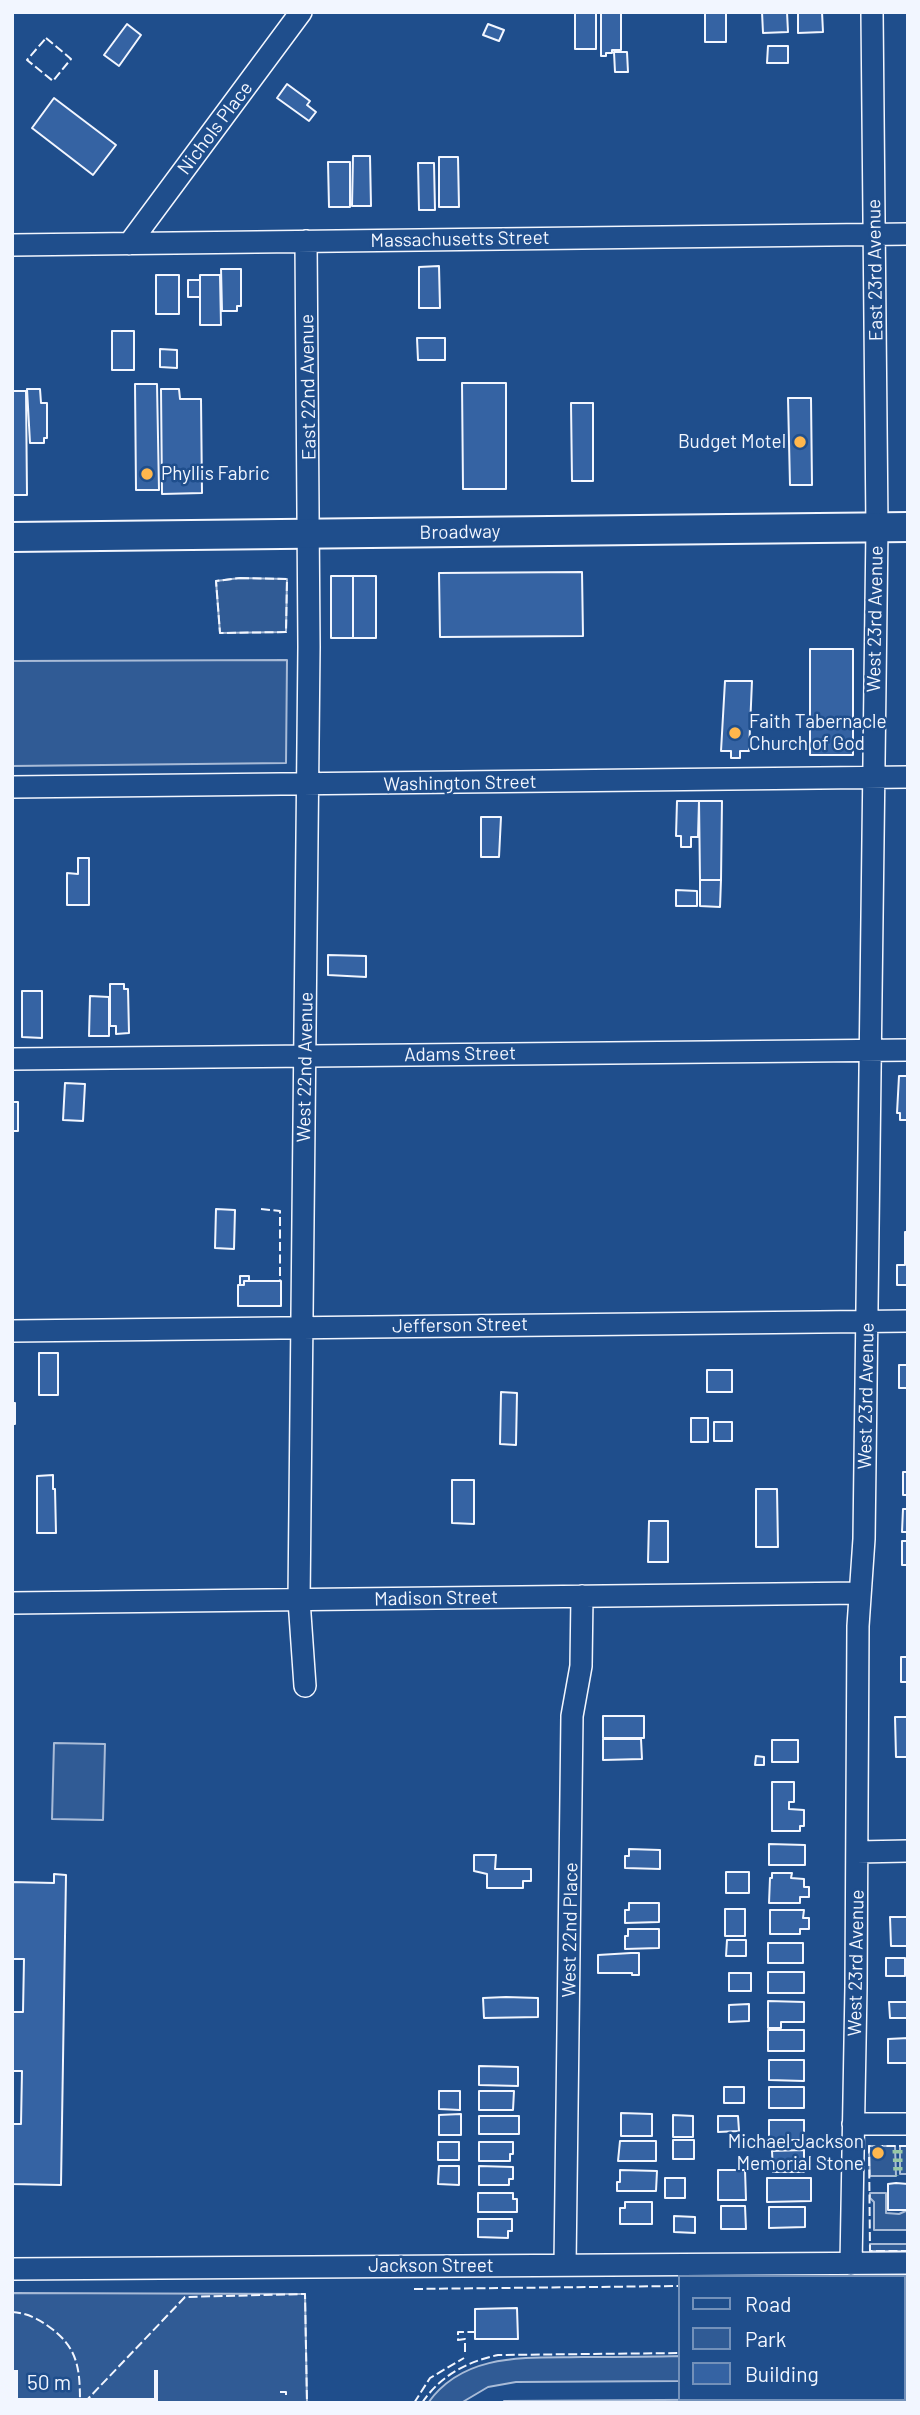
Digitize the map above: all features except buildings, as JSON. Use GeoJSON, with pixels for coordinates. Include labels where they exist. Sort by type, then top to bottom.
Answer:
{"type":"FeatureCollection","features":[{"type":"Feature","properties":{"kind":"main road","name":"Broadway"},"geometry":{"type":"LineString","coordinates":[[12,537],[908,527]]}},
{"type":"Feature","properties":{"kind":"street","name":"Nichols Place"},"geometry":{"type":"LineString","coordinates":[[129,244],[301,12]]}},
{"type":"Feature","properties":{"kind":"street","name":"East 23rd Avenue"},"geometry":{"type":"LineString","coordinates":[[872,12],[877,528]]}},
{"type":"Feature","properties":{"kind":"street","name":"Massachusetts Street"},"geometry":{"type":"LineString","coordinates":[[12,245],[908,234]]}},
{"type":"Feature","properties":{"kind":"street","name":"East 22nd Avenue"},"geometry":{"type":"LineString","coordinates":[[306,241],[310,534]]}},
{"type":"Feature","properties":{"kind":"street","name":"West 23rd Avenue"},"geometry":{"type":"LineString","coordinates":[[850,2264],[860,1593],[864,1539],[877,528]]}},
{"type":"Feature","properties":{"kind":"street","name":"West 22nd Avenue"},"geometry":{"type":"LineString","coordinates":[[305,1686],[299,1600],[300,1327],[306,1055],[310,534]]}},
{"type":"Feature","properties":{"kind":"street","name":"Washington Street"},"geometry":{"type":"LineString","coordinates":[[12,788],[908,777]]}},
{"type":"Feature","properties":{"kind":"street","name":"Adams Street"},"geometry":{"type":"LineString","coordinates":[[12,1059],[908,1050]]}},
{"type":"Feature","properties":{"kind":"street","name":"Jefferson Street"},"geometry":{"type":"LineString","coordinates":[[12,1331],[908,1321]]}},
{"type":"Feature","properties":{"kind":"street","name":"Madison Street"},"geometry":{"type":"LineString","coordinates":[[12,1603],[860,1593]]}},
{"type":"Feature","properties":{"kind":"street","name":"West 22nd Place"},"geometry":{"type":"LineString","coordinates":[[565,2266],[572,1716],[581,1666],[582,1596]]}},
{"type":"Feature","properties":{"kind":"street"},"geometry":{"type":"LineString","coordinates":[[857,1852],[908,1851]]}},
{"type":"Feature","properties":{"kind":"street"},"geometry":{"type":"LineString","coordinates":[[853,2124],[908,2123]]}},
{"type":"Feature","properties":{"kind":"street","name":"Jackson Street"},"geometry":{"type":"LineString","coordinates":[[12,2269],[908,2263]]}},
{"type":"Feature","properties":{"kind":"green space"},"geometry":{"type":"Polygon","coordinates":[[[240,578],[287,579],[286,632],[220,633],[216,581],[240,578]]]}},
{"type":"Feature","properties":{"kind":"green space"},"geometry":{"type":"Polygon","coordinates":[[[287,660],[286,763],[12,766],[12,661],[287,660]]]}},
{"type":"Feature","properties":{"kind":"green space"},"geometry":{"type":"Polygon","coordinates":[[[54,1743],[105,1744],[103,1820],[52,1819],[54,1743]]]}},
{"type":"Feature","properties":{"kind":"green space"},"geometry":{"type":"Polygon","coordinates":[[[869,2146],[895,2146],[896,2176],[870,2176],[869,2146]]]}},
{"type":"Feature","properties":{"kind":"green space"},"geometry":{"type":"Polygon","coordinates":[[[900,2146],[908,2146],[908,2174],[900,2174],[900,2146]]]}},
{"type":"Feature","properties":{"kind":"green space"},"geometry":{"type":"Polygon","coordinates":[[[870,2193],[886,2193],[886,2213],[899,2214],[908,2210],[908,2230],[874,2230],[874,2202],[870,2193]]]}},
{"type":"Feature","properties":{"kind":"green space"},"geometry":{"type":"Polygon","coordinates":[[[870,2244],[908,2244],[908,2251],[870,2251],[870,2244]]]}},
{"type":"Feature","properties":{"kind":"green space"},"geometry":{"type":"Polygon","coordinates":[[[12,2293],[305,2294],[307,2403],[12,2403],[12,2293]]]}},
{"type":"Feature","properties":{"kind":"green space"},"geometry":{"type":"Polygon","coordinates":[[[678,2356],[678,2381],[516,2382],[488,2387],[461,2403],[428,2403],[443,2386],[478,2366],[540,2357],[678,2356]]]}},
{"type":"Feature","properties":{"kind":"green space"},"geometry":{"type":"Polygon","coordinates":[[[678,2400],[818,2403],[504,2403],[678,2400]]]}},
{"type":"Feature","properties":{"kind":"hedge"},"geometry":{"type":"LineString","coordinates":[[895,2150],[896,2176]]}},
{"type":"Feature","properties":{"kind":"hedge"},"geometry":{"type":"LineString","coordinates":[[900,2150],[900,2174]]}},
{"type":"Feature","properties":{"kind":"fence"},"geometry":{"type":"LineString","coordinates":[[46,38],[71,59],[53,81],[27,60],[46,38]]}},
{"type":"Feature","properties":{"kind":"fence"},"geometry":{"type":"LineString","coordinates":[[240,578],[287,579],[286,632],[220,633],[216,581],[240,578]]}},
{"type":"Feature","properties":{"kind":"fence"},"geometry":{"type":"LineString","coordinates":[[261,1209],[280,1211],[280,1281]]}},
{"type":"Feature","properties":{"kind":"fence"},"geometry":{"type":"LineString","coordinates":[[908,2146],[869,2146],[870,2251],[908,2251]]}},
{"type":"Feature","properties":{"kind":"fence"},"geometry":{"type":"LineString","coordinates":[[414,2289],[678,2286]]}},
{"type":"Feature","properties":{"kind":"fence"},"geometry":{"type":"LineString","coordinates":[[84,2403],[185,2297],[305,2294],[307,2403]]}},
{"type":"Feature","properties":{"kind":"fence"},"geometry":{"type":"LineString","coordinates":[[12,2312],[40,2321],[66,2342],[78,2369],[80,2403]]}},
{"type":"Feature","properties":{"kind":"fence"},"geometry":{"type":"LineString","coordinates":[[465,2352],[465,2339],[458,2340],[458,2332],[475,2332]]}},
{"type":"Feature","properties":{"kind":"fence"},"geometry":{"type":"LineString","coordinates":[[422,2403],[437,2385],[455,2372],[498,2355],[678,2353]]}},
{"type":"Feature","properties":{"kind":"fence"},"geometry":{"type":"LineString","coordinates":[[414,2403],[430,2378],[464,2358]]}},
{"type":"Feature","properties":{"kind":"fence"},"geometry":{"type":"LineString","coordinates":[[280,2392],[286,2392],[286,2396]]}},
{"type":"Feature","properties":{"kind":"place","name":"Budget Motel"},"geometry":{"type":"Point","coordinates":[800,442]}},
{"type":"Feature","properties":{"kind":"place","name":"Phyllis Fabric"},"geometry":{"type":"Point","coordinates":[147,474]}},
{"type":"Feature","properties":{"kind":"place","name":"Faith Tabernacle Church of God"},"geometry":{"type":"Point","coordinates":[735,733]}},
{"type":"Feature","properties":{"kind":"place","name":"Michael Jackson Memorial Stone"},"geometry":{"type":"Point","coordinates":[878,2153]}}]}
